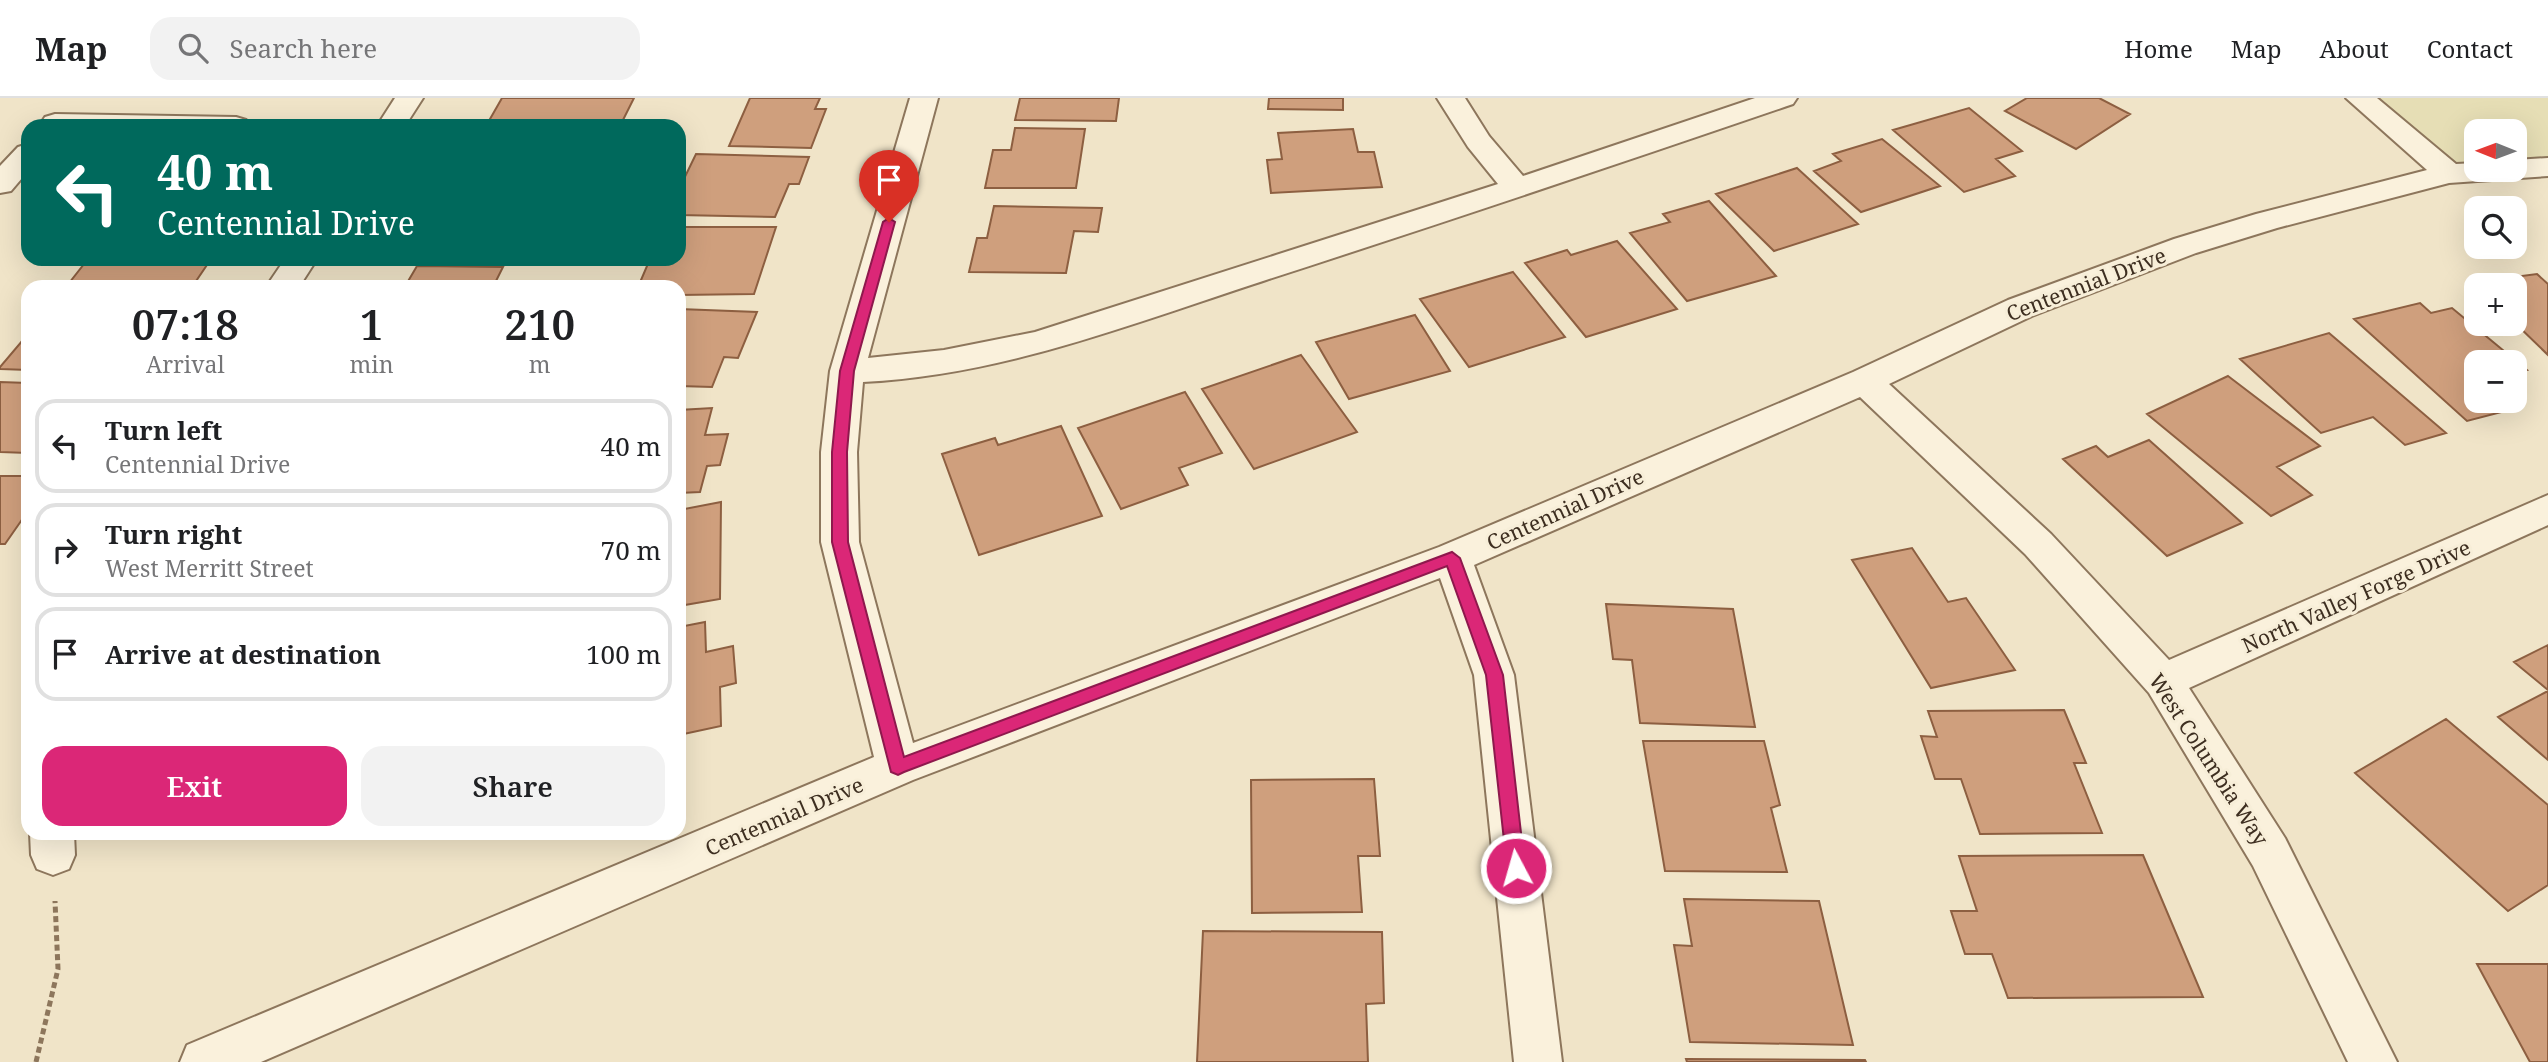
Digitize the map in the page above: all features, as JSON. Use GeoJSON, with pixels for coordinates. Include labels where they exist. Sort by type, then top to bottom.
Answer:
{"type":"FeatureCollection","features":[{"type":"Feature","properties":{"kind":"street"},"geometry":{"type":"LineString","coordinates":[[59,119],[78,98]]}},
{"type":"Feature","properties":{"kind":"street"},"geometry":{"type":"LineString","coordinates":[[396,119],[409,98]]}},
{"type":"Feature","properties":{"kind":"street"},"geometry":{"type":"LineString","coordinates":[[898,767],[840,542],[839,452],[847,371],[924,98]]}},
{"type":"Feature","properties":{"kind":"street"},"geometry":{"type":"LineString","coordinates":[[1451,98],[1478,141],[1517,188]]}},
{"type":"Feature","properties":{"kind":"street"},"geometry":{"type":"LineString","coordinates":[[847,371],[915,368],[980,358],[1040,342],[1517,188],[1783,98]]}},
{"type":"Feature","properties":{"kind":"street"},"geometry":{"type":"LineString","coordinates":[[2360,98],[2449,174]]}},
{"type":"Feature","properties":{"kind":"street"},"geometry":{"type":"LineString","coordinates":[[0,184],[21,161]]}},
{"type":"Feature","properties":{"kind":"street"},"geometry":{"type":"LineString","coordinates":[[2527,168],[2548,167]]}},
{"type":"Feature","properties":{"kind":"street","name":"Centennial Drive"},"geometry":{"type":"LineString","coordinates":[[204,1062],[898,767],[1452,558],[1865,381],[2020,308],[2185,246],[2267,221],[2449,174],[2464,173]]}},
{"type":"Feature","properties":{"kind":"street","name":"West Columbia Way"},"geometry":{"type":"LineString","coordinates":[[1865,381],[2038,544],[2163,681],[2269,852],[2373,1062]]}},
{"type":"Feature","properties":{"kind":"street","name":"North Valley Forge Drive"},"geometry":{"type":"LineString","coordinates":[[2163,681],[2377,588],[2548,509]]}},
{"type":"Feature","properties":{"kind":"street"},"geometry":{"type":"LineString","coordinates":[[1452,558],[1494,675],[1538,1062]]}},
{"type":"Feature","properties":{"kind":"path"},"geometry":{"type":"LineString","coordinates":[[36,1062],[58,969],[52,844]]}},
{"type":"Feature","properties":{"kind":"shaded area"},"geometry":{"type":"Polygon","coordinates":[[[2360,98],[2548,98],[2548,167],[2527,168],[2527,119],[2464,119],[2464,173],[2449,174],[2360,98]]]}},
{"type":"Feature","properties":{"kind":"building"},"geometry":{"type":"Polygon","coordinates":[[[502,98],[634,98],[624,119],[490,119],[502,98]]]}},
{"type":"Feature","properties":{"kind":"building"},"geometry":{"type":"Polygon","coordinates":[[[750,98],[820,98],[815,109],[826,109],[811,148],[729,146],[750,98]]]}},
{"type":"Feature","properties":{"kind":"building"},"geometry":{"type":"Polygon","coordinates":[[[1020,98],[1119,98],[1116,121],[1015,120],[1020,98]]]}},
{"type":"Feature","properties":{"kind":"building"},"geometry":{"type":"Polygon","coordinates":[[[1269,98],[1343,98],[1343,110],[1268,109],[1269,98]]]}},
{"type":"Feature","properties":{"kind":"building"},"geometry":{"type":"Polygon","coordinates":[[[2027,98],[2099,98],[2130,114],[2076,149],[2005,111],[2027,98]]]}},
{"type":"Feature","properties":{"kind":"building"},"geometry":{"type":"Polygon","coordinates":[[[1969,108],[2022,151],[1996,159],[2015,176],[1964,192],[1893,130],[1969,108]]]}},
{"type":"Feature","properties":{"kind":"building"},"geometry":{"type":"Polygon","coordinates":[[[1015,128],[1085,129],[1076,188],[985,188],[993,150],[1011,150],[1015,128]]]}},
{"type":"Feature","properties":{"kind":"building"},"geometry":{"type":"Polygon","coordinates":[[[1353,129],[1358,152],[1374,152],[1382,187],[1271,193],[1267,160],[1282,159],[1278,133],[1353,129]]]}},
{"type":"Feature","properties":{"kind":"building"},"geometry":{"type":"Polygon","coordinates":[[[1882,139],[1940,186],[1861,212],[1814,171],[1841,161],[1833,154],[1882,139]]]}},
{"type":"Feature","properties":{"kind":"building"},"geometry":{"type":"Polygon","coordinates":[[[696,154],[809,157],[799,184],[789,184],[775,217],[686,215],[686,175],[696,154]]]}},
{"type":"Feature","properties":{"kind":"building"},"geometry":{"type":"Polygon","coordinates":[[[1797,168],[1858,224],[1774,251],[1716,194],[1797,168]]]}},
{"type":"Feature","properties":{"kind":"building"},"geometry":{"type":"Polygon","coordinates":[[[1709,201],[1776,276],[1687,301],[1630,233],[1670,222],[1663,214],[1709,201]]]}},
{"type":"Feature","properties":{"kind":"building"},"geometry":{"type":"Polygon","coordinates":[[[994,206],[1102,208],[1098,232],[1074,231],[1066,273],[969,272],[977,238],[987,238],[994,206]]]}},
{"type":"Feature","properties":{"kind":"building"},"geometry":{"type":"Polygon","coordinates":[[[686,227],[776,227],[754,294],[686,295],[686,280],[641,280],[647,266],[686,266],[686,227]]]}},
{"type":"Feature","properties":{"kind":"building"},"geometry":{"type":"Polygon","coordinates":[[[1617,241],[1677,309],[1586,337],[1525,263],[1567,250],[1571,255],[1617,241]]]}},
{"type":"Feature","properties":{"kind":"building"},"geometry":{"type":"Polygon","coordinates":[[[82,266],[206,266],[197,280],[72,280],[82,266]]]}},
{"type":"Feature","properties":{"kind":"building"},"geometry":{"type":"Polygon","coordinates":[[[417,266],[503,267],[496,280],[409,280],[417,266]]]}},
{"type":"Feature","properties":{"kind":"building"},"geometry":{"type":"Polygon","coordinates":[[[1513,272],[1565,337],[1469,367],[1420,299],[1513,272]]]}},
{"type":"Feature","properties":{"kind":"building"},"geometry":{"type":"Polygon","coordinates":[[[2537,274],[2548,284],[2548,355],[2527,335],[2527,275],[2537,274]]]}},
{"type":"Feature","properties":{"kind":"building"},"geometry":{"type":"Polygon","coordinates":[[[2420,303],[2431,313],[2452,308],[2464,318],[2464,336],[2486,336],[2503,350],[2464,350],[2464,413],[2498,413],[2467,421],[2354,319],[2420,303]]]}},
{"type":"Feature","properties":{"kind":"building"},"geometry":{"type":"Polygon","coordinates":[[[686,309],[757,312],[738,358],[724,357],[712,387],[686,386],[686,309]]]}},
{"type":"Feature","properties":{"kind":"building"},"geometry":{"type":"Polygon","coordinates":[[[1415,315],[1450,371],[1349,399],[1316,342],[1415,315]]]}},
{"type":"Feature","properties":{"kind":"building"},"geometry":{"type":"Polygon","coordinates":[[[2329,333],[2446,433],[2405,445],[2373,417],[2321,433],[2240,359],[2329,333]]]}},
{"type":"Feature","properties":{"kind":"building"},"geometry":{"type":"Polygon","coordinates":[[[21,342],[21,370],[0,367],[21,342]]]}},
{"type":"Feature","properties":{"kind":"building"},"geometry":{"type":"Polygon","coordinates":[[[1301,355],[1357,432],[1254,469],[1202,389],[1301,355]]]}},
{"type":"Feature","properties":{"kind":"building"},"geometry":{"type":"Polygon","coordinates":[[[2228,376],[2320,446],[2277,467],[2312,495],[2271,516],[2147,414],[2228,376]]]}},
{"type":"Feature","properties":{"kind":"building"},"geometry":{"type":"Polygon","coordinates":[[[0,382],[21,383],[21,453],[0,452],[0,382]]]}},
{"type":"Feature","properties":{"kind":"building"},"geometry":{"type":"Polygon","coordinates":[[[1185,392],[1222,453],[1179,468],[1188,485],[1121,509],[1078,428],[1185,392]]]}},
{"type":"Feature","properties":{"kind":"building"},"geometry":{"type":"Polygon","coordinates":[[[712,408],[705,435],[728,434],[720,465],[707,466],[700,492],[686,493],[686,410],[712,408]]]}},
{"type":"Feature","properties":{"kind":"building"},"geometry":{"type":"Polygon","coordinates":[[[1061,426],[1102,516],[979,555],[942,454],[995,438],[998,445],[1061,426]]]}},
{"type":"Feature","properties":{"kind":"building"},"geometry":{"type":"Polygon","coordinates":[[[2149,440],[2242,523],[2167,556],[2063,459],[2096,446],[2108,457],[2149,440]]]}},
{"type":"Feature","properties":{"kind":"building"},"geometry":{"type":"Polygon","coordinates":[[[0,476],[21,476],[21,521],[5,544],[0,544],[0,476]]]}},
{"type":"Feature","properties":{"kind":"building"},"geometry":{"type":"Polygon","coordinates":[[[721,502],[720,599],[686,605],[686,509],[721,502]]]}},
{"type":"Feature","properties":{"kind":"building"},"geometry":{"type":"Polygon","coordinates":[[[1912,548],[1948,602],[1966,598],[2015,670],[1931,688],[1852,560],[1912,548]]]}},
{"type":"Feature","properties":{"kind":"building"},"geometry":{"type":"Polygon","coordinates":[[[1606,604],[1733,609],[1755,727],[1640,723],[1632,660],[1613,659],[1606,604]]]}},
{"type":"Feature","properties":{"kind":"building"},"geometry":{"type":"Polygon","coordinates":[[[705,622],[706,652],[733,646],[736,683],[720,687],[721,726],[686,734],[686,626],[705,622]]]}},
{"type":"Feature","properties":{"kind":"building"},"geometry":{"type":"Polygon","coordinates":[[[2548,645],[2548,690],[2514,662],[2548,645]]]}},
{"type":"Feature","properties":{"kind":"building"},"geometry":{"type":"Polygon","coordinates":[[[2548,691],[2548,760],[2498,717],[2548,691]]]}},
{"type":"Feature","properties":{"kind":"building"},"geometry":{"type":"Polygon","coordinates":[[[2064,710],[2086,763],[2074,763],[2102,833],[1980,834],[1961,779],[1935,779],[1921,736],[1937,737],[1928,711],[2064,710]]]}},
{"type":"Feature","properties":{"kind":"building"},"geometry":{"type":"Polygon","coordinates":[[[2446,719],[2548,805],[2548,885],[2508,911],[2355,773],[2446,719]]]}},
{"type":"Feature","properties":{"kind":"building"},"geometry":{"type":"Polygon","coordinates":[[[1643,741],[1764,741],[1780,805],[1771,808],[1787,872],[1665,871],[1643,741]]]}},
{"type":"Feature","properties":{"kind":"building"},"geometry":{"type":"Polygon","coordinates":[[[1374,779],[1380,856],[1358,856],[1362,912],[1252,913],[1251,780],[1374,779]]]}},
{"type":"Feature","properties":{"kind":"building"},"geometry":{"type":"Polygon","coordinates":[[[2143,855],[2203,997],[2008,998],[1992,954],[1965,954],[1951,911],[1977,911],[1959,856],[2143,855]]]}},
{"type":"Feature","properties":{"kind":"building"},"geometry":{"type":"Polygon","coordinates":[[[1684,899],[1819,901],[1853,1045],[1690,1042],[1674,945],[1692,946],[1684,899]]]}},
{"type":"Feature","properties":{"kind":"building"},"geometry":{"type":"Polygon","coordinates":[[[1203,931],[1382,932],[1384,1003],[1366,1004],[1368,1062],[1197,1062],[1203,931]]]}},
{"type":"Feature","properties":{"kind":"building"},"geometry":{"type":"Polygon","coordinates":[[[2477,964],[2548,964],[2548,1062],[2530,1062],[2477,964]]]}},
{"type":"Feature","properties":{"kind":"building"},"geometry":{"type":"Polygon","coordinates":[[[1686,1059],[1865,1060],[1866,1062],[1687,1062],[1686,1059]]]}},
{"type":"Feature","properties":{"kind":"route"},"geometry":{"type":"LineString","coordinates":[[889,222],[847,371],[839,452],[840,542],[898,767],[1452,558],[1494,675],[1516,868]]}}]}
